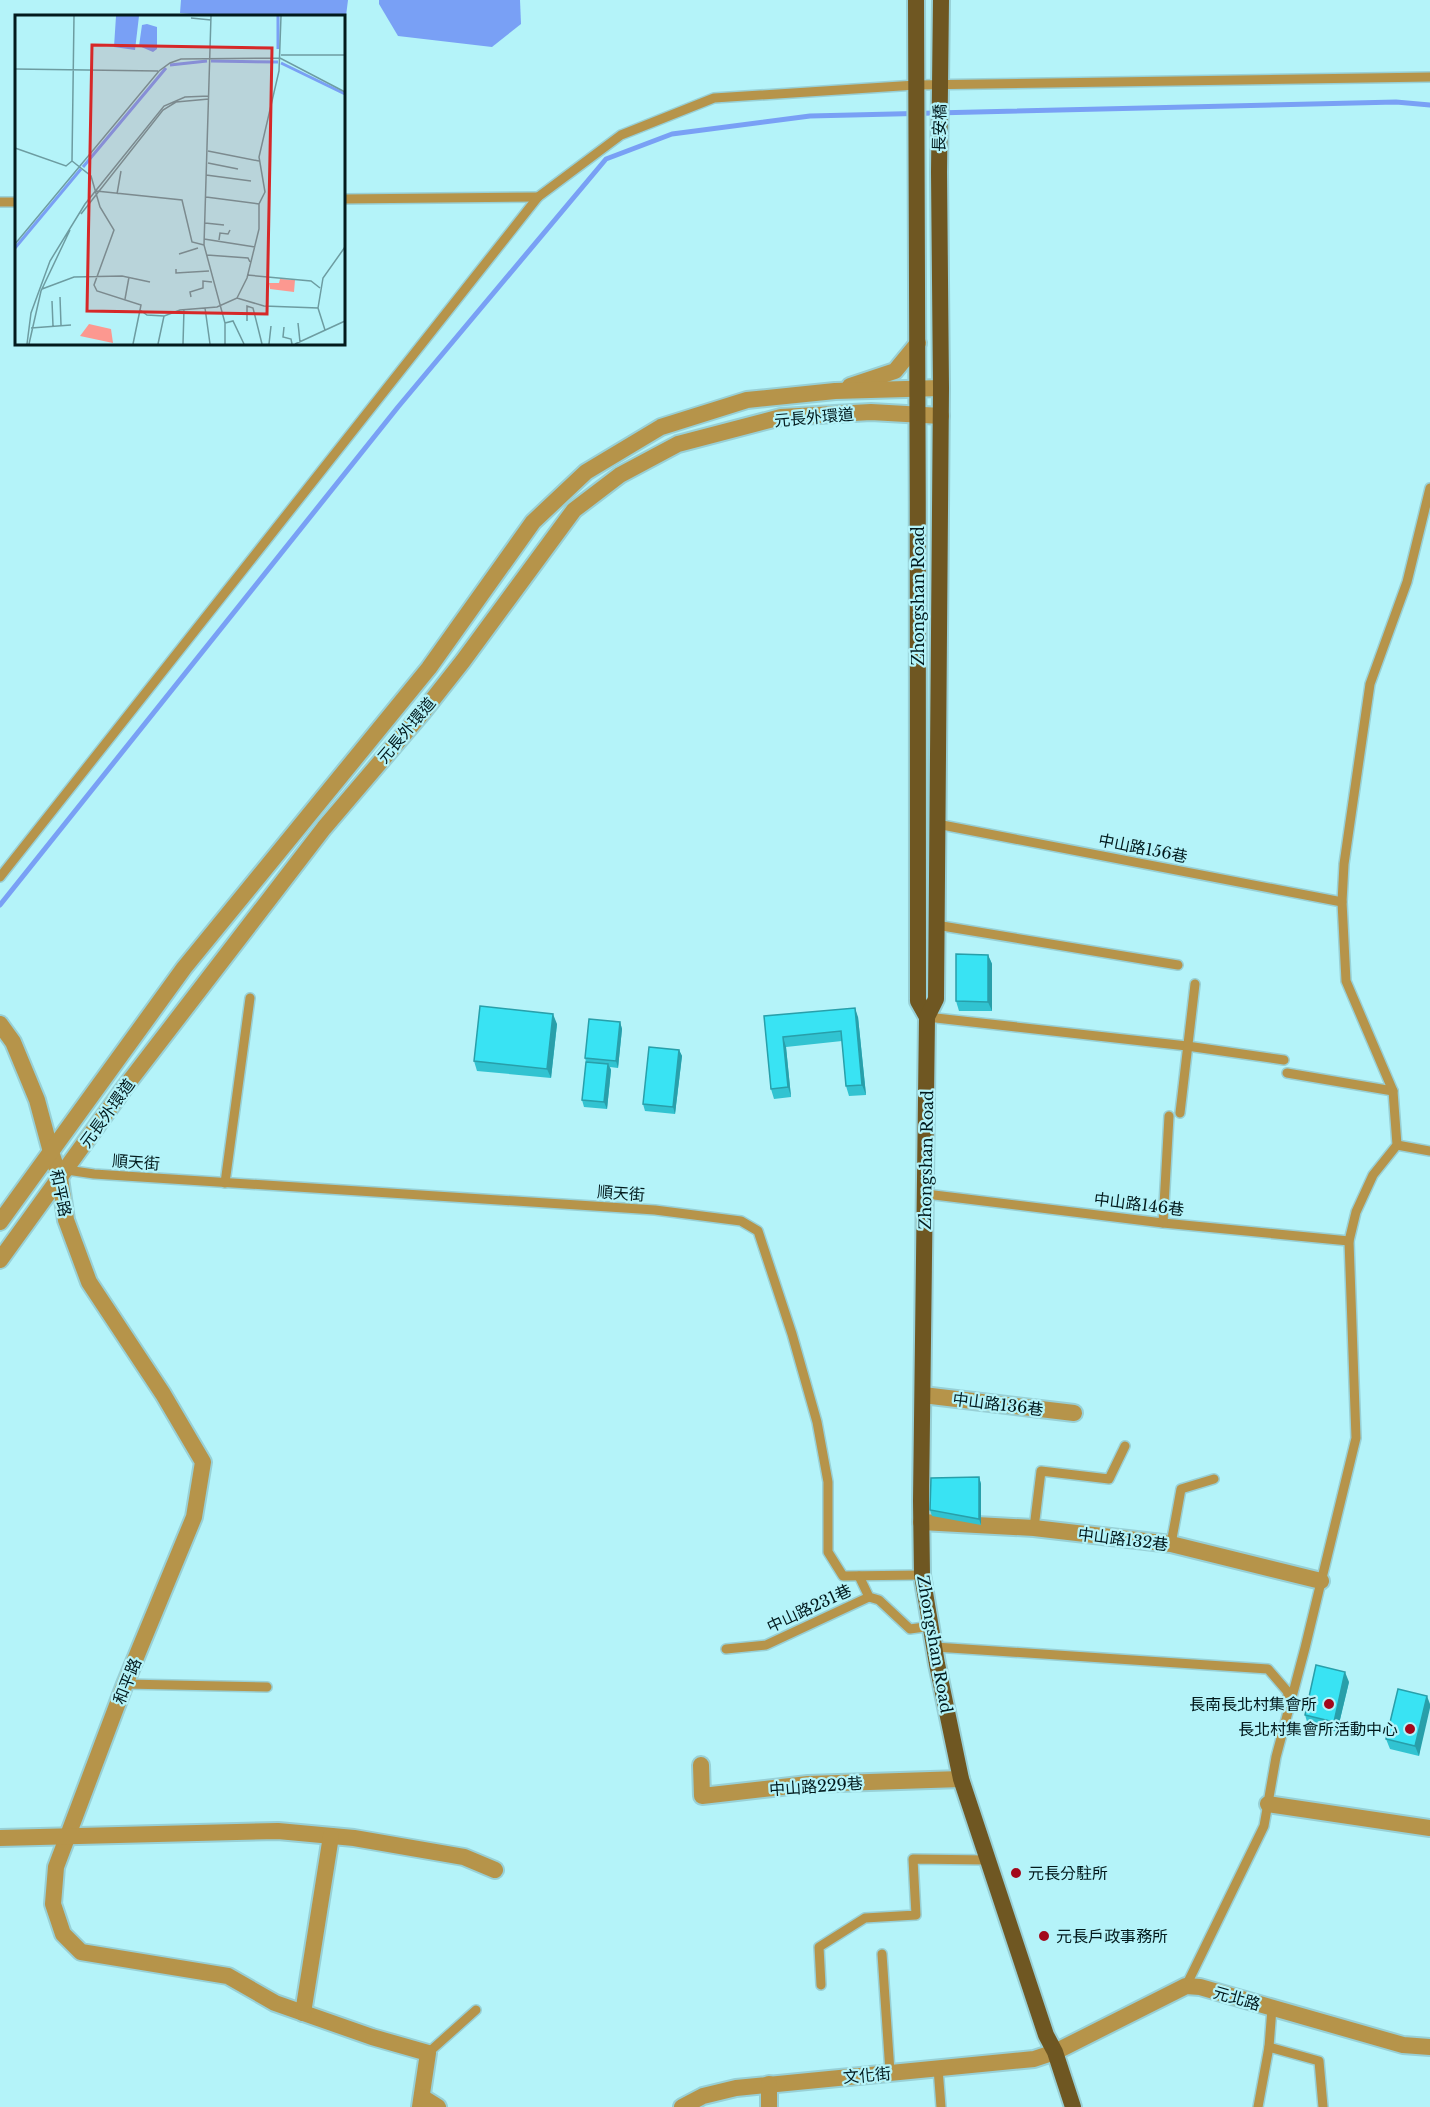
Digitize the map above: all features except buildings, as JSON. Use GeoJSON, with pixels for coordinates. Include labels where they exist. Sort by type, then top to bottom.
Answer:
{"type":"FeatureCollection","features":[{"type":"Feature","properties":{"kind":"main road"},"geometry":{"type":"LineString","coordinates":[[916,0],[916,85]]}},
{"type":"Feature","properties":{"kind":"main road"},"geometry":{"type":"LineString","coordinates":[[940,85],[941,0]]}},
{"type":"Feature","properties":{"kind":"main road","name":"長安橋"},"geometry":{"type":"LineString","coordinates":[[915,172],[916,85]]}},
{"type":"Feature","properties":{"kind":"main road","name":"長安橋"},"geometry":{"type":"LineString","coordinates":[[939,172],[940,85]]}},
{"type":"Feature","properties":{"kind":"main road","name":"Zhongshan Road"},"geometry":{"type":"LineString","coordinates":[[915,172],[918,343],[918,1001],[927,1017]]}},
{"type":"Feature","properties":{"kind":"main road","name":"Zhongshan Road"},"geometry":{"type":"LineString","coordinates":[[939,172],[941,416],[936,999],[927,1017],[922,1575],[937,1664],[961,1779],[1046,2035],[1055,2052],[1073,2107]]}},
{"type":"Feature","properties":{"kind":"street"},"geometry":{"type":"LineString","coordinates":[[835,391],[895,370],[918,343]]}},
{"type":"Feature","properties":{"kind":"street","name":"元長外環道"},"geometry":{"type":"LineString","coordinates":[[0,1222],[184,968],[429,668],[533,522],[586,472],[661,427],[747,400],[835,391],[941,388]]}},
{"type":"Feature","properties":{"kind":"street","name":"元長外環道"},"geometry":{"type":"LineString","coordinates":[[0,1260],[125,1087],[324,828],[463,661],[574,510],[620,475],[678,444],[781,417],[871,412],[941,416]]}},
{"type":"Feature","properties":{"kind":"street","name":"和平路"},"geometry":{"type":"LineString","coordinates":[[0,1024],[13,1042],[37,1100],[51,1152],[63,1174],[66,1220],[89,1282],[163,1394],[202,1462],[194,1517],[125,1684],[56,1867],[53,1904],[63,1934],[81,1952],[228,1976],[275,2003],[372,2037],[428,2053]]}},
{"type":"Feature","properties":{"kind":"street","name":"中山路136巷"},"geometry":{"type":"LineString","coordinates":[[923,1395],[1074,1413]]}},
{"type":"Feature","properties":{"kind":"street","name":"中山路132巷"},"geometry":{"type":"LineString","coordinates":[[921,1522],[1035,1528],[1171,1544],[1321,1581]]}},
{"type":"Feature","properties":{"kind":"street","name":"中山路229巷"},"geometry":{"type":"LineString","coordinates":[[701,1765],[702,1796],[808,1784],[961,1779]]}},
{"type":"Feature","properties":{"kind":"street"},"geometry":{"type":"LineString","coordinates":[[1268,1804],[1430,1828]]}},
{"type":"Feature","properties":{"kind":"street"},"geometry":{"type":"LineString","coordinates":[[0,1838],[278,1831],[354,1838],[464,1857],[495,1870]]}},
{"type":"Feature","properties":{"kind":"street"},"geometry":{"type":"LineString","coordinates":[[303,2013],[331,1836]]}},
{"type":"Feature","properties":{"kind":"street"},"geometry":{"type":"LineString","coordinates":[[1055,2052],[1186,1986]]}},
{"type":"Feature","properties":{"kind":"street","name":"元北路"},"geometry":{"type":"LineString","coordinates":[[1186,1986],[1200,1987],[1403,2045],[1430,2047]]}},
{"type":"Feature","properties":{"kind":"street","name":"文化街"},"geometry":{"type":"LineString","coordinates":[[682,2107],[703,2096],[736,2088],[1034,2059],[1055,2052]]}},
{"type":"Feature","properties":{"kind":"street"},"geometry":{"type":"LineString","coordinates":[[428,2053],[421,2102],[438,2107]]}},
{"type":"Feature","properties":{"kind":"street"},"geometry":{"type":"LineString","coordinates":[[769,2084],[769,2107]]}},
{"type":"Feature","properties":{"kind":"lane"},"geometry":{"type":"LineString","coordinates":[[0,877],[538,197],[621,135],[714,98],[916,85],[1430,77]]}},
{"type":"Feature","properties":{"kind":"lane"},"geometry":{"type":"LineString","coordinates":[[345,199],[538,197]]}},
{"type":"Feature","properties":{"kind":"lane"},"geometry":{"type":"LineString","coordinates":[[1186,1986],[1264,1826],[1276,1757],[1356,1438],[1348,1241],[1356,1212],[1373,1175],[1397,1145],[1393,1091],[1346,981],[1342,902],[1344,864],[1370,684],[1407,582],[1430,488]]}},
{"type":"Feature","properties":{"kind":"lane","name":"中山路156巷"},"geometry":{"type":"LineString","coordinates":[[937,824],[1342,902]]}},
{"type":"Feature","properties":{"kind":"lane"},"geometry":{"type":"LineString","coordinates":[[936,925],[1178,965]]}},
{"type":"Feature","properties":{"kind":"lane"},"geometry":{"type":"LineString","coordinates":[[1180,1113],[1195,984]]}},
{"type":"Feature","properties":{"kind":"lane"},"geometry":{"type":"LineString","coordinates":[[225,1183],[250,998]]}},
{"type":"Feature","properties":{"kind":"lane"},"geometry":{"type":"LineString","coordinates":[[927,1017],[1186,1046],[1284,1060]]}},
{"type":"Feature","properties":{"kind":"lane"},"geometry":{"type":"LineString","coordinates":[[1287,1073],[1393,1091]]}},
{"type":"Feature","properties":{"kind":"lane"},"geometry":{"type":"LineString","coordinates":[[1163,1223],[1168,1116]]}},
{"type":"Feature","properties":{"kind":"lane"},"geometry":{"type":"LineString","coordinates":[[1397,1145],[1430,1151]]}},
{"type":"Feature","properties":{"kind":"lane","name":"順天街"},"geometry":{"type":"LineString","coordinates":[[63,1174],[94,1174],[655,1210],[741,1221],[758,1231],[792,1334],[817,1422],[828,1482],[828,1552],[843,1576],[922,1575]]}},
{"type":"Feature","properties":{"kind":"lane","name":"中山路146巷"},"geometry":{"type":"LineString","coordinates":[[926,1194],[1163,1223],[1348,1241]]}},
{"type":"Feature","properties":{"kind":"lane"},"geometry":{"type":"LineString","coordinates":[[1035,1528],[1041,1471],[1109,1479],[1125,1446]]}},
{"type":"Feature","properties":{"kind":"lane"},"geometry":{"type":"LineString","coordinates":[[1171,1544],[1181,1489],[1214,1479]]}},
{"type":"Feature","properties":{"kind":"lane"},"geometry":{"type":"LineString","coordinates":[[859,1576],[868,1597],[879,1600],[910,1629],[932,1626]]}},
{"type":"Feature","properties":{"kind":"lane","name":"中山路231巷"},"geometry":{"type":"LineString","coordinates":[[726,1649],[766,1645],[868,1597]]}},
{"type":"Feature","properties":{"kind":"lane"},"geometry":{"type":"LineString","coordinates":[[935,1647],[1268,1669],[1287,1691],[1290,1702]]}},
{"type":"Feature","properties":{"kind":"lane"},"geometry":{"type":"LineString","coordinates":[[125,1684],[267,1687]]}},
{"type":"Feature","properties":{"kind":"lane"},"geometry":{"type":"LineString","coordinates":[[821,1985],[819,1947],[865,1918],[916,1915],[913,1859],[987,1860]]}},
{"type":"Feature","properties":{"kind":"lane"},"geometry":{"type":"LineString","coordinates":[[882,1954],[890,2073]]}},
{"type":"Feature","properties":{"kind":"lane"},"geometry":{"type":"LineString","coordinates":[[1258,2107],[1269,2047],[1272,2008]]}},
{"type":"Feature","properties":{"kind":"lane"},"geometry":{"type":"LineString","coordinates":[[428,2053],[476,2010]]}},
{"type":"Feature","properties":{"kind":"lane"},"geometry":{"type":"LineString","coordinates":[[1269,2047],[1319,2061],[1323,2107]]}},
{"type":"Feature","properties":{"kind":"lane"},"geometry":{"type":"LineString","coordinates":[[938,2068],[941,2107]]}},
{"type":"Feature","properties":{"kind":"water"},"geometry":{"type":"Polygon","coordinates":[[[181,0],[348,0],[345,24],[345,15],[180,13],[181,0]]]}},
{"type":"Feature","properties":{"kind":"water"},"geometry":{"type":"Polygon","coordinates":[[[379,0],[520,0],[521,24],[492,47],[398,36],[379,4],[379,0]]]}},
{"type":"Feature","properties":{"kind":"waterway"},"geometry":{"type":"LineString","coordinates":[[0,905],[398,407],[606,159],[672,134],[810,116],[1396,102],[1430,105]]}},
{"type":"Feature","properties":{"kind":"place","name":"長南長北村集會所"},"geometry":{"type":"Point","coordinates":[1329,1704]}},
{"type":"Feature","properties":{"kind":"place","name":"長北村集會所活動中心"},"geometry":{"type":"Point","coordinates":[1410,1729]}},
{"type":"Feature","properties":{"kind":"place","name":"元長分駐所"},"geometry":{"type":"Point","coordinates":[1016,1873]}},
{"type":"Feature","properties":{"kind":"place","name":"元長戶政事務所"},"geometry":{"type":"Point","coordinates":[1044,1936]}}]}
